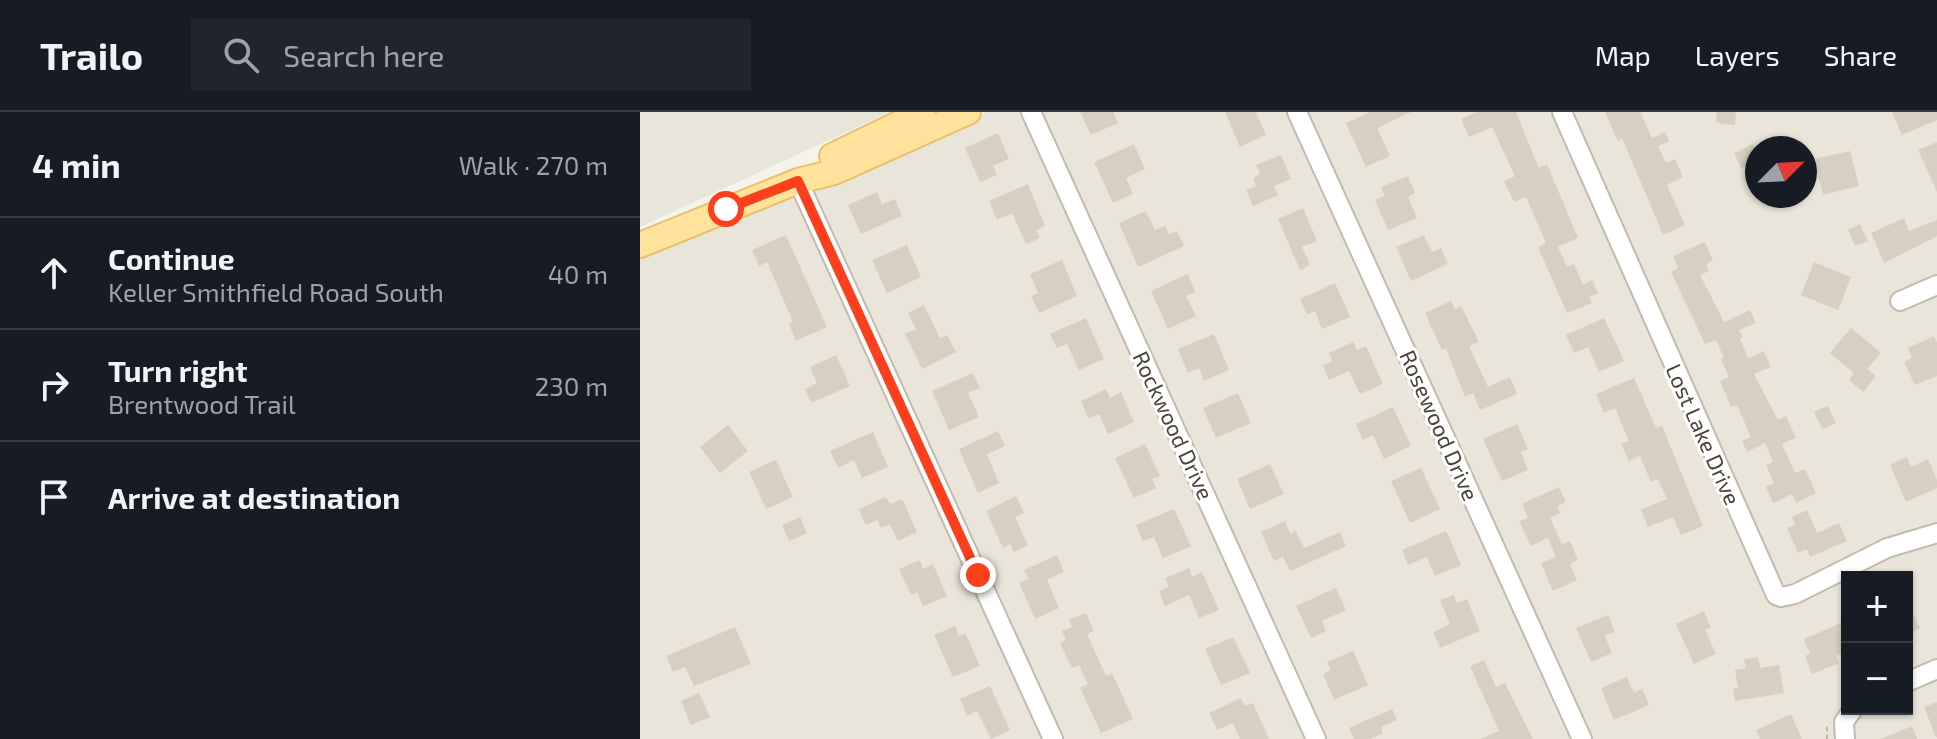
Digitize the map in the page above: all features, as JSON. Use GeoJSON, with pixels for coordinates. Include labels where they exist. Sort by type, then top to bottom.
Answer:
{"type":"FeatureCollection","features":[{"type":"Feature","properties":{"kind":"main road"},"geometry":{"type":"LineString","coordinates":[[798,181],[830,157],[923,112]]}},
{"type":"Feature","properties":{"kind":"main road"},"geometry":{"type":"LineString","coordinates":[[640,245],[798,181],[834,172],[968,112]]}},
{"type":"Feature","properties":{"kind":"street","name":"Rockwood Drive"},"geometry":{"type":"LineString","coordinates":[[1031,112],[1316,739]]}},
{"type":"Feature","properties":{"kind":"street","name":"Rosewood Drive"},"geometry":{"type":"LineString","coordinates":[[1297,112],[1582,739]]}},
{"type":"Feature","properties":{"kind":"street","name":"Lost Lake Drive"},"geometry":{"type":"LineString","coordinates":[[1562,112],[1776,595],[1795,594],[1887,548],[1937,533]]}},
{"type":"Feature","properties":{"kind":"street"},"geometry":{"type":"LineString","coordinates":[[798,181],[1053,739]]}},
{"type":"Feature","properties":{"kind":"street"},"geometry":{"type":"LineString","coordinates":[[1900,301],[1937,285]]}},
{"type":"Feature","properties":{"kind":"street"},"geometry":{"type":"LineString","coordinates":[[1913,679],[1937,669]]}},
{"type":"Feature","properties":{"kind":"street"},"geometry":{"type":"LineString","coordinates":[[1845,739],[1844,722],[1849,715]]}},
{"type":"Feature","properties":{"kind":"shaded area"},"geometry":{"type":"Polygon","coordinates":[[[640,112],[890,112],[640,227],[640,112]]]}},
{"type":"Feature","properties":{"kind":"shaded area"},"geometry":{"type":"Polygon","coordinates":[[[987,112],[1937,112],[1937,739],[640,739],[640,259],[987,112]]]}},
{"type":"Feature","properties":{"kind":"building"},"geometry":{"type":"Polygon","coordinates":[[[1080,112],[1113,112],[1118,123],[1091,135],[1080,112]]]}},
{"type":"Feature","properties":{"kind":"building"},"geometry":{"type":"Polygon","coordinates":[[[1225,112],[1256,112],[1266,135],[1240,147],[1225,112]]]}},
{"type":"Feature","properties":{"kind":"building"},"geometry":{"type":"Polygon","coordinates":[[[1370,112],[1411,112],[1377,128],[1390,156],[1366,167],[1346,123],[1370,112]]]}},
{"type":"Feature","properties":{"kind":"building"},"geometry":{"type":"Polygon","coordinates":[[[1477,112],[1516,112],[1539,168],[1547,164],[1578,238],[1558,247],[1567,267],[1574,264],[1583,285],[1592,280],[1598,293],[1589,297],[1592,303],[1567,313],[1538,247],[1546,243],[1526,197],[1514,202],[1504,181],[1515,176],[1492,127],[1469,137],[1461,119],[1477,112]]]}},
{"type":"Feature","properties":{"kind":"building"},"geometry":{"type":"Polygon","coordinates":[[[1605,112],[1640,112],[1652,138],[1665,132],[1669,141],[1658,146],[1666,163],[1675,159],[1683,177],[1667,185],[1685,225],[1663,235],[1622,138],[1618,141],[1605,112]]]}},
{"type":"Feature","properties":{"kind":"building"},"geometry":{"type":"Polygon","coordinates":[[[1717,112],[1736,112],[1735,125],[1716,123],[1717,112]]]}},
{"type":"Feature","properties":{"kind":"building"},"geometry":{"type":"Polygon","coordinates":[[[1892,112],[1937,112],[1937,120],[1902,135],[1892,112]]]}},
{"type":"Feature","properties":{"kind":"building"},"geometry":{"type":"Polygon","coordinates":[[[998,133],[1009,159],[993,166],[997,175],[980,182],[965,148],[998,133]]]}},
{"type":"Feature","properties":{"kind":"building"},"geometry":{"type":"Polygon","coordinates":[[[1937,142],[1937,192],[1918,150],[1937,142]]]}},
{"type":"Feature","properties":{"kind":"building"},"geometry":{"type":"Polygon","coordinates":[[[1134,144],[1145,169],[1126,178],[1133,194],[1113,203],[1094,162],[1134,144]]]}},
{"type":"Feature","properties":{"kind":"building"},"geometry":{"type":"Polygon","coordinates":[[[1745,148],[1745,166],[1741,168],[1734,153],[1745,148]]]}},
{"type":"Feature","properties":{"kind":"building"},"geometry":{"type":"Polygon","coordinates":[[[1850,151],[1859,186],[1823,195],[1817,158],[1850,151]]]}},
{"type":"Feature","properties":{"kind":"building"},"geometry":{"type":"Polygon","coordinates":[[[1281,155],[1291,179],[1274,186],[1278,195],[1253,206],[1246,190],[1256,186],[1253,178],[1260,174],[1256,165],[1281,155]]]}},
{"type":"Feature","properties":{"kind":"building"},"geometry":{"type":"Polygon","coordinates":[[[1408,176],[1415,193],[1408,197],[1417,218],[1388,230],[1375,200],[1385,196],[1381,187],[1408,176]]]}},
{"type":"Feature","properties":{"kind":"building"},"geometry":{"type":"Polygon","coordinates":[[[1028,184],[1045,226],[1036,230],[1040,238],[1026,244],[1012,213],[997,220],[989,201],[1028,184]]]}},
{"type":"Feature","properties":{"kind":"building"},"geometry":{"type":"Polygon","coordinates":[[[877,192],[882,204],[895,199],[902,216],[861,234],[848,205],[877,192]]]}},
{"type":"Feature","properties":{"kind":"building"},"geometry":{"type":"Polygon","coordinates":[[[1303,208],[1317,241],[1302,247],[1310,265],[1300,270],[1278,219],[1303,208]]]}},
{"type":"Feature","properties":{"kind":"building"},"geometry":{"type":"Polygon","coordinates":[[[1146,211],[1155,230],[1165,226],[1169,234],[1177,231],[1184,246],[1138,267],[1119,223],[1146,211]]]}},
{"type":"Feature","properties":{"kind":"building"},"geometry":{"type":"Polygon","coordinates":[[[1904,218],[1909,231],[1937,220],[1937,236],[1884,263],[1871,233],[1904,218]]]}},
{"type":"Feature","properties":{"kind":"building"},"geometry":{"type":"Polygon","coordinates":[[[1860,224],[1868,241],[1855,246],[1848,230],[1860,224]]]}},
{"type":"Feature","properties":{"kind":"building"},"geometry":{"type":"Polygon","coordinates":[[[786,235],[827,327],[796,341],[789,324],[793,322],[767,262],[759,266],[752,250],[786,235]]]}},
{"type":"Feature","properties":{"kind":"building"},"geometry":{"type":"Polygon","coordinates":[[[1424,235],[1432,252],[1441,248],[1448,264],[1411,281],[1396,247],[1424,235]]]}},
{"type":"Feature","properties":{"kind":"building"},"geometry":{"type":"Polygon","coordinates":[[[1705,242],[1713,260],[1706,264],[1709,271],[1700,275],[1724,322],[1750,310],[1756,323],[1739,330],[1743,338],[1740,339],[1748,358],[1764,351],[1771,367],[1754,374],[1778,420],[1786,416],[1796,438],[1782,444],[1795,473],[1805,469],[1816,493],[1796,503],[1792,494],[1773,503],[1766,487],[1774,483],[1766,465],[1773,462],[1765,443],[1747,452],[1742,441],[1751,437],[1737,405],[1731,407],[1720,381],[1729,377],[1721,359],[1724,358],[1716,340],[1705,344],[1671,272],[1678,268],[1673,256],[1705,242]]]}},
{"type":"Feature","properties":{"kind":"building"},"geometry":{"type":"Polygon","coordinates":[[[907,245],[921,277],[887,293],[872,260],[907,245]]]}},
{"type":"Feature","properties":{"kind":"building"},"geometry":{"type":"Polygon","coordinates":[[[1062,260],[1077,296],[1039,313],[1031,296],[1038,293],[1030,274],[1062,260]]]}},
{"type":"Feature","properties":{"kind":"building"},"geometry":{"type":"Polygon","coordinates":[[[1814,262],[1851,277],[1838,310],[1801,295],[1814,262]]]}},
{"type":"Feature","properties":{"kind":"building"},"geometry":{"type":"Polygon","coordinates":[[[1188,274],[1195,292],[1186,296],[1196,316],[1168,329],[1151,291],[1188,274]]]}},
{"type":"Feature","properties":{"kind":"building"},"geometry":{"type":"Polygon","coordinates":[[[1335,283],[1350,317],[1322,329],[1315,311],[1307,315],[1300,299],[1335,283]]]}},
{"type":"Feature","properties":{"kind":"building"},"geometry":{"type":"Polygon","coordinates":[[[1451,301],[1455,309],[1461,306],[1479,342],[1469,346],[1488,387],[1510,377],[1517,394],[1480,410],[1473,393],[1465,397],[1446,348],[1442,350],[1425,313],[1451,301]]]}},
{"type":"Feature","properties":{"kind":"building"},"geometry":{"type":"Polygon","coordinates":[[[924,305],[940,338],[947,335],[956,352],[922,369],[905,334],[916,329],[908,313],[924,305]]]}},
{"type":"Feature","properties":{"kind":"building"},"geometry":{"type":"Polygon","coordinates":[[[1086,318],[1104,359],[1079,370],[1067,344],[1057,348],[1050,334],[1086,318]]]}},
{"type":"Feature","properties":{"kind":"building"},"geometry":{"type":"Polygon","coordinates":[[[1604,318],[1624,361],[1599,372],[1588,347],[1574,353],[1566,335],[1604,318]]]}},
{"type":"Feature","properties":{"kind":"building"},"geometry":{"type":"Polygon","coordinates":[[[1851,328],[1881,353],[1867,369],[1876,376],[1863,392],[1849,380],[1854,373],[1830,353],[1851,328]]]}},
{"type":"Feature","properties":{"kind":"building"},"geometry":{"type":"Polygon","coordinates":[[[1214,334],[1229,370],[1204,381],[1199,368],[1188,373],[1178,349],[1214,334]]]}},
{"type":"Feature","properties":{"kind":"building"},"geometry":{"type":"Polygon","coordinates":[[[1934,336],[1937,343],[1937,376],[1915,385],[1904,362],[1912,358],[1908,348],[1934,336]]]}},
{"type":"Feature","properties":{"kind":"building"},"geometry":{"type":"Polygon","coordinates":[[[1353,342],[1357,350],[1366,346],[1383,384],[1360,394],[1349,371],[1329,380],[1323,365],[1332,361],[1329,353],[1353,342]]]}},
{"type":"Feature","properties":{"kind":"building"},"geometry":{"type":"Polygon","coordinates":[[[836,355],[850,386],[811,403],[805,389],[817,383],[810,367],[836,355]]]}},
{"type":"Feature","properties":{"kind":"building"},"geometry":{"type":"Polygon","coordinates":[[[973,373],[980,388],[968,393],[979,417],[949,430],[932,391],[973,373]]]}},
{"type":"Feature","properties":{"kind":"building"},"geometry":{"type":"Polygon","coordinates":[[[1634,378],[1656,428],[1662,426],[1703,526],[1681,535],[1673,517],[1648,527],[1641,510],[1667,499],[1658,479],[1651,482],[1640,456],[1629,461],[1621,444],[1629,441],[1615,408],[1604,413],[1596,394],[1634,378]]]}},
{"type":"Feature","properties":{"kind":"building"},"geometry":{"type":"Polygon","coordinates":[[[1106,389],[1110,398],[1121,392],[1134,422],[1108,434],[1099,414],[1089,419],[1081,401],[1106,389]]]}},
{"type":"Feature","properties":{"kind":"building"},"geometry":{"type":"Polygon","coordinates":[[[1238,393],[1251,423],[1216,438],[1203,408],[1238,393]]]}},
{"type":"Feature","properties":{"kind":"building"},"geometry":{"type":"Polygon","coordinates":[[[1828,406],[1836,423],[1822,429],[1814,412],[1828,406]]]}},
{"type":"Feature","properties":{"kind":"building"},"geometry":{"type":"Polygon","coordinates":[[[1393,407],[1411,446],[1384,459],[1373,435],[1363,440],[1356,424],[1393,407]]]}},
{"type":"Feature","properties":{"kind":"building"},"geometry":{"type":"Polygon","coordinates":[[[1517,424],[1528,449],[1521,452],[1528,470],[1502,481],[1483,439],[1517,424]]]}},
{"type":"Feature","properties":{"kind":"building"},"geometry":{"type":"Polygon","coordinates":[[[728,425],[748,451],[720,473],[700,447],[728,425]]]}},
{"type":"Feature","properties":{"kind":"building"},"geometry":{"type":"Polygon","coordinates":[[[998,431],[1005,446],[987,454],[999,483],[978,493],[959,449],[998,431]]]}},
{"type":"Feature","properties":{"kind":"building"},"geometry":{"type":"Polygon","coordinates":[[[873,432],[888,467],[862,478],[854,460],[838,468],[830,451],[873,432]]]}},
{"type":"Feature","properties":{"kind":"building"},"geometry":{"type":"Polygon","coordinates":[[[1145,444],[1160,476],[1152,479],[1156,488],[1134,498],[1115,458],[1145,444]]]}},
{"type":"Feature","properties":{"kind":"building"},"geometry":{"type":"Polygon","coordinates":[[[1907,457],[1911,467],[1928,459],[1937,488],[1906,502],[1890,465],[1907,457]]]}},
{"type":"Feature","properties":{"kind":"building"},"geometry":{"type":"Polygon","coordinates":[[[776,460],[793,497],[766,509],[749,472],[776,460]]]}},
{"type":"Feature","properties":{"kind":"building"},"geometry":{"type":"Polygon","coordinates":[[[1270,464],[1284,494],[1250,509],[1237,479],[1270,464]]]}},
{"type":"Feature","properties":{"kind":"building"},"geometry":{"type":"Polygon","coordinates":[[[1421,468],[1440,509],[1410,523],[1391,481],[1421,468]]]}},
{"type":"Feature","properties":{"kind":"building"},"geometry":{"type":"Polygon","coordinates":[[[1559,487],[1566,502],[1557,507],[1560,513],[1550,518],[1562,544],[1570,541],[1578,560],[1570,564],[1577,580],[1553,591],[1541,563],[1556,557],[1548,538],[1531,546],[1519,521],[1528,518],[1522,504],[1559,487]]]}},
{"type":"Feature","properties":{"kind":"building"},"geometry":{"type":"Polygon","coordinates":[[[1016,496],[1024,513],[1015,517],[1028,545],[1014,552],[1010,544],[1003,548],[986,511],[1016,496]]]}},
{"type":"Feature","properties":{"kind":"building"},"geometry":{"type":"Polygon","coordinates":[[[886,497],[890,504],[902,499],[917,532],[898,541],[890,524],[881,528],[877,520],[866,525],[859,509],[886,497]]]}},
{"type":"Feature","properties":{"kind":"building"},"geometry":{"type":"Polygon","coordinates":[[[1174,509],[1191,546],[1163,558],[1154,537],[1143,541],[1136,525],[1174,509]]]}},
{"type":"Feature","properties":{"kind":"building"},"geometry":{"type":"Polygon","coordinates":[[[1807,510],[1817,533],[1839,523],[1847,541],[1810,557],[1807,549],[1798,553],[1787,528],[1795,525],[1792,517],[1807,510]]]}},
{"type":"Feature","properties":{"kind":"building"},"geometry":{"type":"Polygon","coordinates":[[[800,517],[807,533],[789,541],[782,525],[800,517]]]}},
{"type":"Feature","properties":{"kind":"building"},"geometry":{"type":"Polygon","coordinates":[[[1285,521],[1290,534],[1296,531],[1304,548],[1340,532],[1346,546],[1290,571],[1283,557],[1274,561],[1261,532],[1285,521]]]}},
{"type":"Feature","properties":{"kind":"building"},"geometry":{"type":"Polygon","coordinates":[[[1446,531],[1461,565],[1435,576],[1427,557],[1408,565],[1402,550],[1446,531]]]}},
{"type":"Feature","properties":{"kind":"building"},"geometry":{"type":"Polygon","coordinates":[[[1057,555],[1064,572],[1047,580],[1059,608],[1035,619],[1019,583],[1029,579],[1024,570],[1057,555]]]}},
{"type":"Feature","properties":{"kind":"building"},"geometry":{"type":"Polygon","coordinates":[[[920,560],[923,569],[933,564],[947,596],[923,606],[917,592],[911,595],[899,569],[920,560]]]}},
{"type":"Feature","properties":{"kind":"building"},"geometry":{"type":"Polygon","coordinates":[[[1189,568],[1192,577],[1202,572],[1219,610],[1199,618],[1189,595],[1165,606],[1159,591],[1169,587],[1165,578],[1189,568]]]}},
{"type":"Feature","properties":{"kind":"building"},"geometry":{"type":"Polygon","coordinates":[[[1336,588],[1346,610],[1322,621],[1326,631],[1311,638],[1296,606],[1336,588]]]}},
{"type":"Feature","properties":{"kind":"building"},"geometry":{"type":"Polygon","coordinates":[[[1454,595],[1457,603],[1467,599],[1480,631],[1440,648],[1433,632],[1450,624],[1440,600],[1454,595]]]}},
{"type":"Feature","properties":{"kind":"building"},"geometry":{"type":"Polygon","coordinates":[[[1704,611],[1711,628],[1705,630],[1716,654],[1694,664],[1676,624],[1704,611]]]}},
{"type":"Feature","properties":{"kind":"building"},"geometry":{"type":"Polygon","coordinates":[[[1086,613],[1094,631],[1087,634],[1106,676],[1112,673],[1133,719],[1101,733],[1080,688],[1088,684],[1079,665],[1072,668],[1060,643],[1066,640],[1062,631],[1072,627],[1069,620],[1086,613]]]}},
{"type":"Feature","properties":{"kind":"building"},"geometry":{"type":"Polygon","coordinates":[[[1913,613],[1920,628],[1913,632],[1913,613]]]}},
{"type":"Feature","properties":{"kind":"building"},"geometry":{"type":"Polygon","coordinates":[[[1608,615],[1615,632],[1605,636],[1612,653],[1591,662],[1576,628],[1608,615]]]}},
{"type":"Feature","properties":{"kind":"building"},"geometry":{"type":"Polygon","coordinates":[[[1841,623],[1841,654],[1836,656],[1839,663],[1812,674],[1805,656],[1810,654],[1804,639],[1841,623]]]}},
{"type":"Feature","properties":{"kind":"building"},"geometry":{"type":"Polygon","coordinates":[[[955,626],[959,636],[965,633],[980,666],[953,677],[934,635],[955,626]]]}},
{"type":"Feature","properties":{"kind":"building"},"geometry":{"type":"Polygon","coordinates":[[[735,627],[751,664],[694,686],[685,667],[673,672],[666,656],[735,627]]]}},
{"type":"Feature","properties":{"kind":"building"},"geometry":{"type":"Polygon","coordinates":[[[1233,637],[1250,673],[1221,685],[1205,649],[1233,637]]]}},
{"type":"Feature","properties":{"kind":"building"},"geometry":{"type":"Polygon","coordinates":[[[1353,651],[1368,685],[1334,700],[1323,674],[1331,670],[1327,662],[1353,651]]]}},
{"type":"Feature","properties":{"kind":"building"},"geometry":{"type":"Polygon","coordinates":[[[1758,657],[1760,668],[1779,665],[1784,693],[1735,701],[1733,689],[1738,688],[1735,670],[1746,668],[1744,659],[1758,657]]]}},
{"type":"Feature","properties":{"kind":"building"},"geometry":{"type":"Polygon","coordinates":[[[1484,660],[1496,687],[1505,683],[1533,739],[1481,739],[1499,731],[1470,666],[1484,660]]]}},
{"type":"Feature","properties":{"kind":"building"},"geometry":{"type":"Polygon","coordinates":[[[1627,677],[1634,693],[1642,689],[1649,705],[1614,720],[1601,688],[1627,677]]]}},
{"type":"Feature","properties":{"kind":"building"},"geometry":{"type":"Polygon","coordinates":[[[990,686],[1010,730],[991,739],[977,711],[967,716],[960,699],[990,686]]]}},
{"type":"Feature","properties":{"kind":"building"},"geometry":{"type":"Polygon","coordinates":[[[699,693],[710,717],[691,725],[681,701],[699,693]]]}},
{"type":"Feature","properties":{"kind":"building"},"geometry":{"type":"Polygon","coordinates":[[[1241,698],[1245,706],[1253,703],[1269,739],[1240,739],[1233,723],[1217,730],[1209,713],[1241,698]]]}},
{"type":"Feature","properties":{"kind":"building"},"geometry":{"type":"Polygon","coordinates":[[[1937,702],[1937,737],[1936,737],[1924,707],[1937,702]]]}},
{"type":"Feature","properties":{"kind":"building"},"geometry":{"type":"Polygon","coordinates":[[[1392,709],[1397,720],[1381,727],[1383,733],[1371,739],[1354,739],[1349,728],[1392,709]]]}},
{"type":"Feature","properties":{"kind":"building"},"geometry":{"type":"Polygon","coordinates":[[[1791,714],[1802,739],[1760,739],[1756,730],[1791,714]]]}},
{"type":"Feature","properties":{"kind":"building"},"geometry":{"type":"Polygon","coordinates":[[[1912,726],[1917,739],[1881,739],[1912,726]]]}},
{"type":"Feature","properties":{"kind":"route"},"geometry":{"type":"LineString","coordinates":[[726,209],[798,181],[978,575]]}}]}
